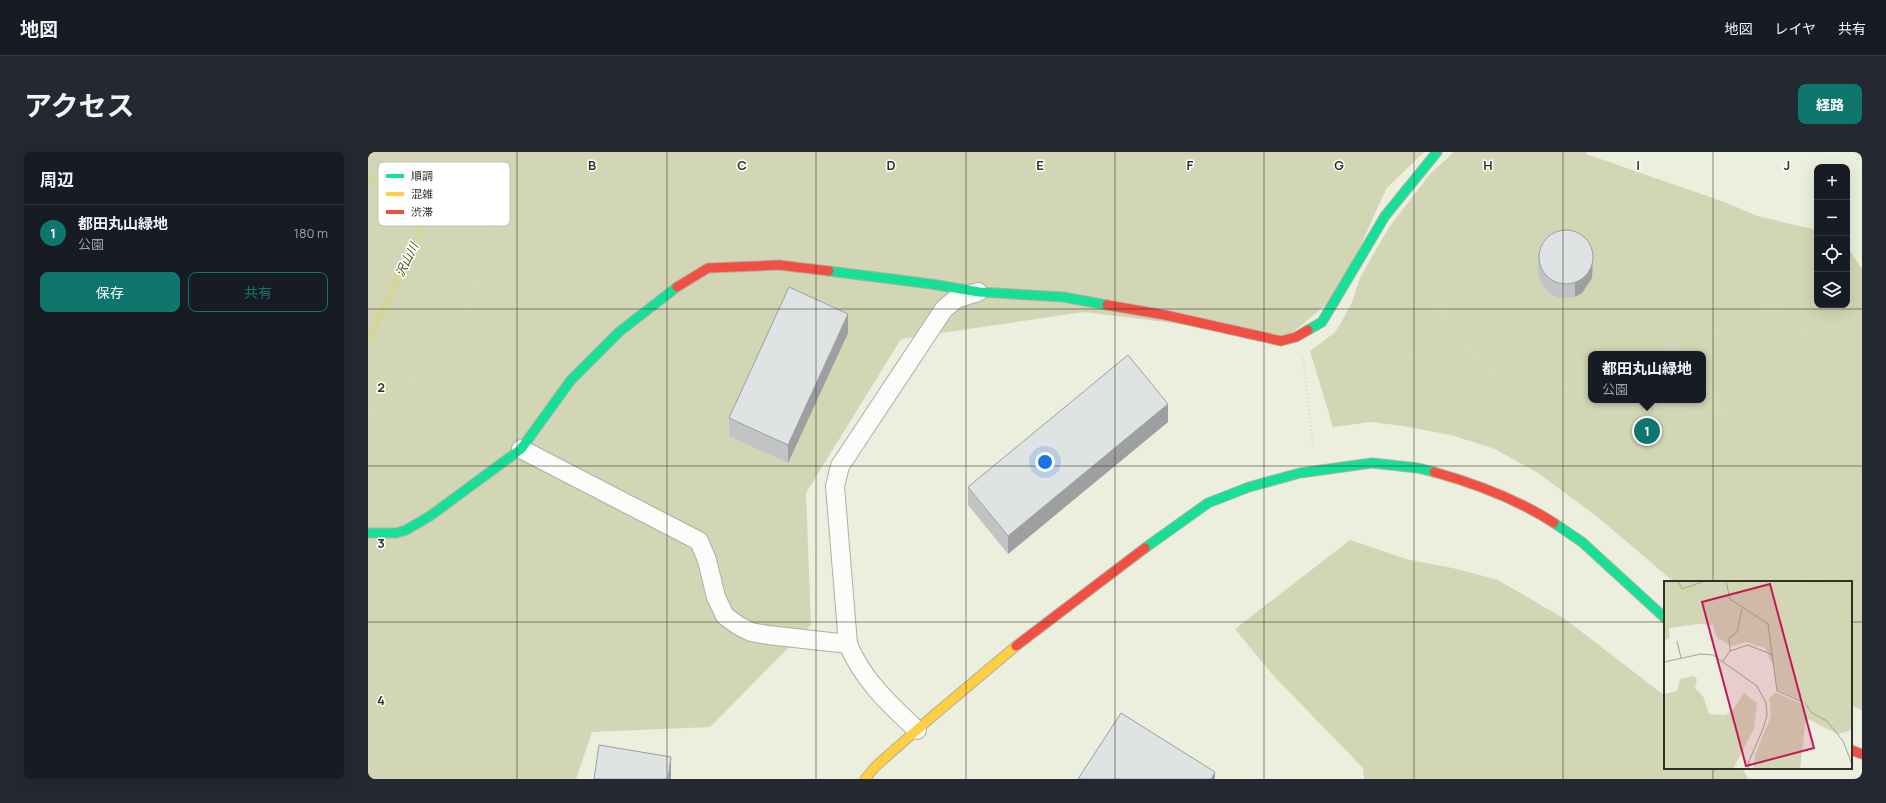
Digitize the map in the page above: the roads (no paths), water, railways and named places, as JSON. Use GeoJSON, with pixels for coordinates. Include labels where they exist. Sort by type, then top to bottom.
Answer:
{"type":"FeatureCollection","features":[{"type":"Feature","properties":{"kind":"street"},"geometry":{"type":"LineString","coordinates":[[368,533],[396,533],[406,530],[430,516],[520,449],[571,380],[619,332],[677,287],[708,268],[780,265],[931,284],[979,292],[1033,294],[1063,297],[1165,315],[1281,341],[1317,326],[1322,322],[1385,216],[1437,152]]}},
{"type":"Feature","properties":{"kind":"street"},"geometry":{"type":"LineString","coordinates":[[917,730],[879,694],[854,659],[848,644],[835,486],[840,466],[944,309],[956,299],[979,292]]}},
{"type":"Feature","properties":{"kind":"street"},"geometry":{"type":"LineString","coordinates":[[520,449],[699,541],[707,560],[716,597],[725,616],[739,626],[751,632],[768,635],[848,644]]}},
{"type":"Feature","properties":{"kind":"street"},"geometry":{"type":"LineString","coordinates":[[865,779],[876,766],[917,730],[1032,633],[1130,559],[1208,503],[1249,487],[1300,473],[1372,464],[1418,468],[1471,482],[1531,508],[1582,542],[1664,617]]}},
{"type":"Feature","properties":{"kind":"street"},"geometry":{"type":"LineString","coordinates":[[1852,750],[1862,754]]}},
{"type":"Feature","properties":{"kind":"waterway","name":"沢山川"},"geometry":{"type":"LineString","coordinates":[[368,176],[378,183]]}},
{"type":"Feature","properties":{"kind":"waterway","name":"沢山川"},"geometry":{"type":"LineString","coordinates":[[368,340],[418,236],[420,226]]}},
{"type":"Feature","properties":{"kind":"place","name":"都田丸山緑地"},"geometry":{"type":"Point","coordinates":[1647,431]}}]}
